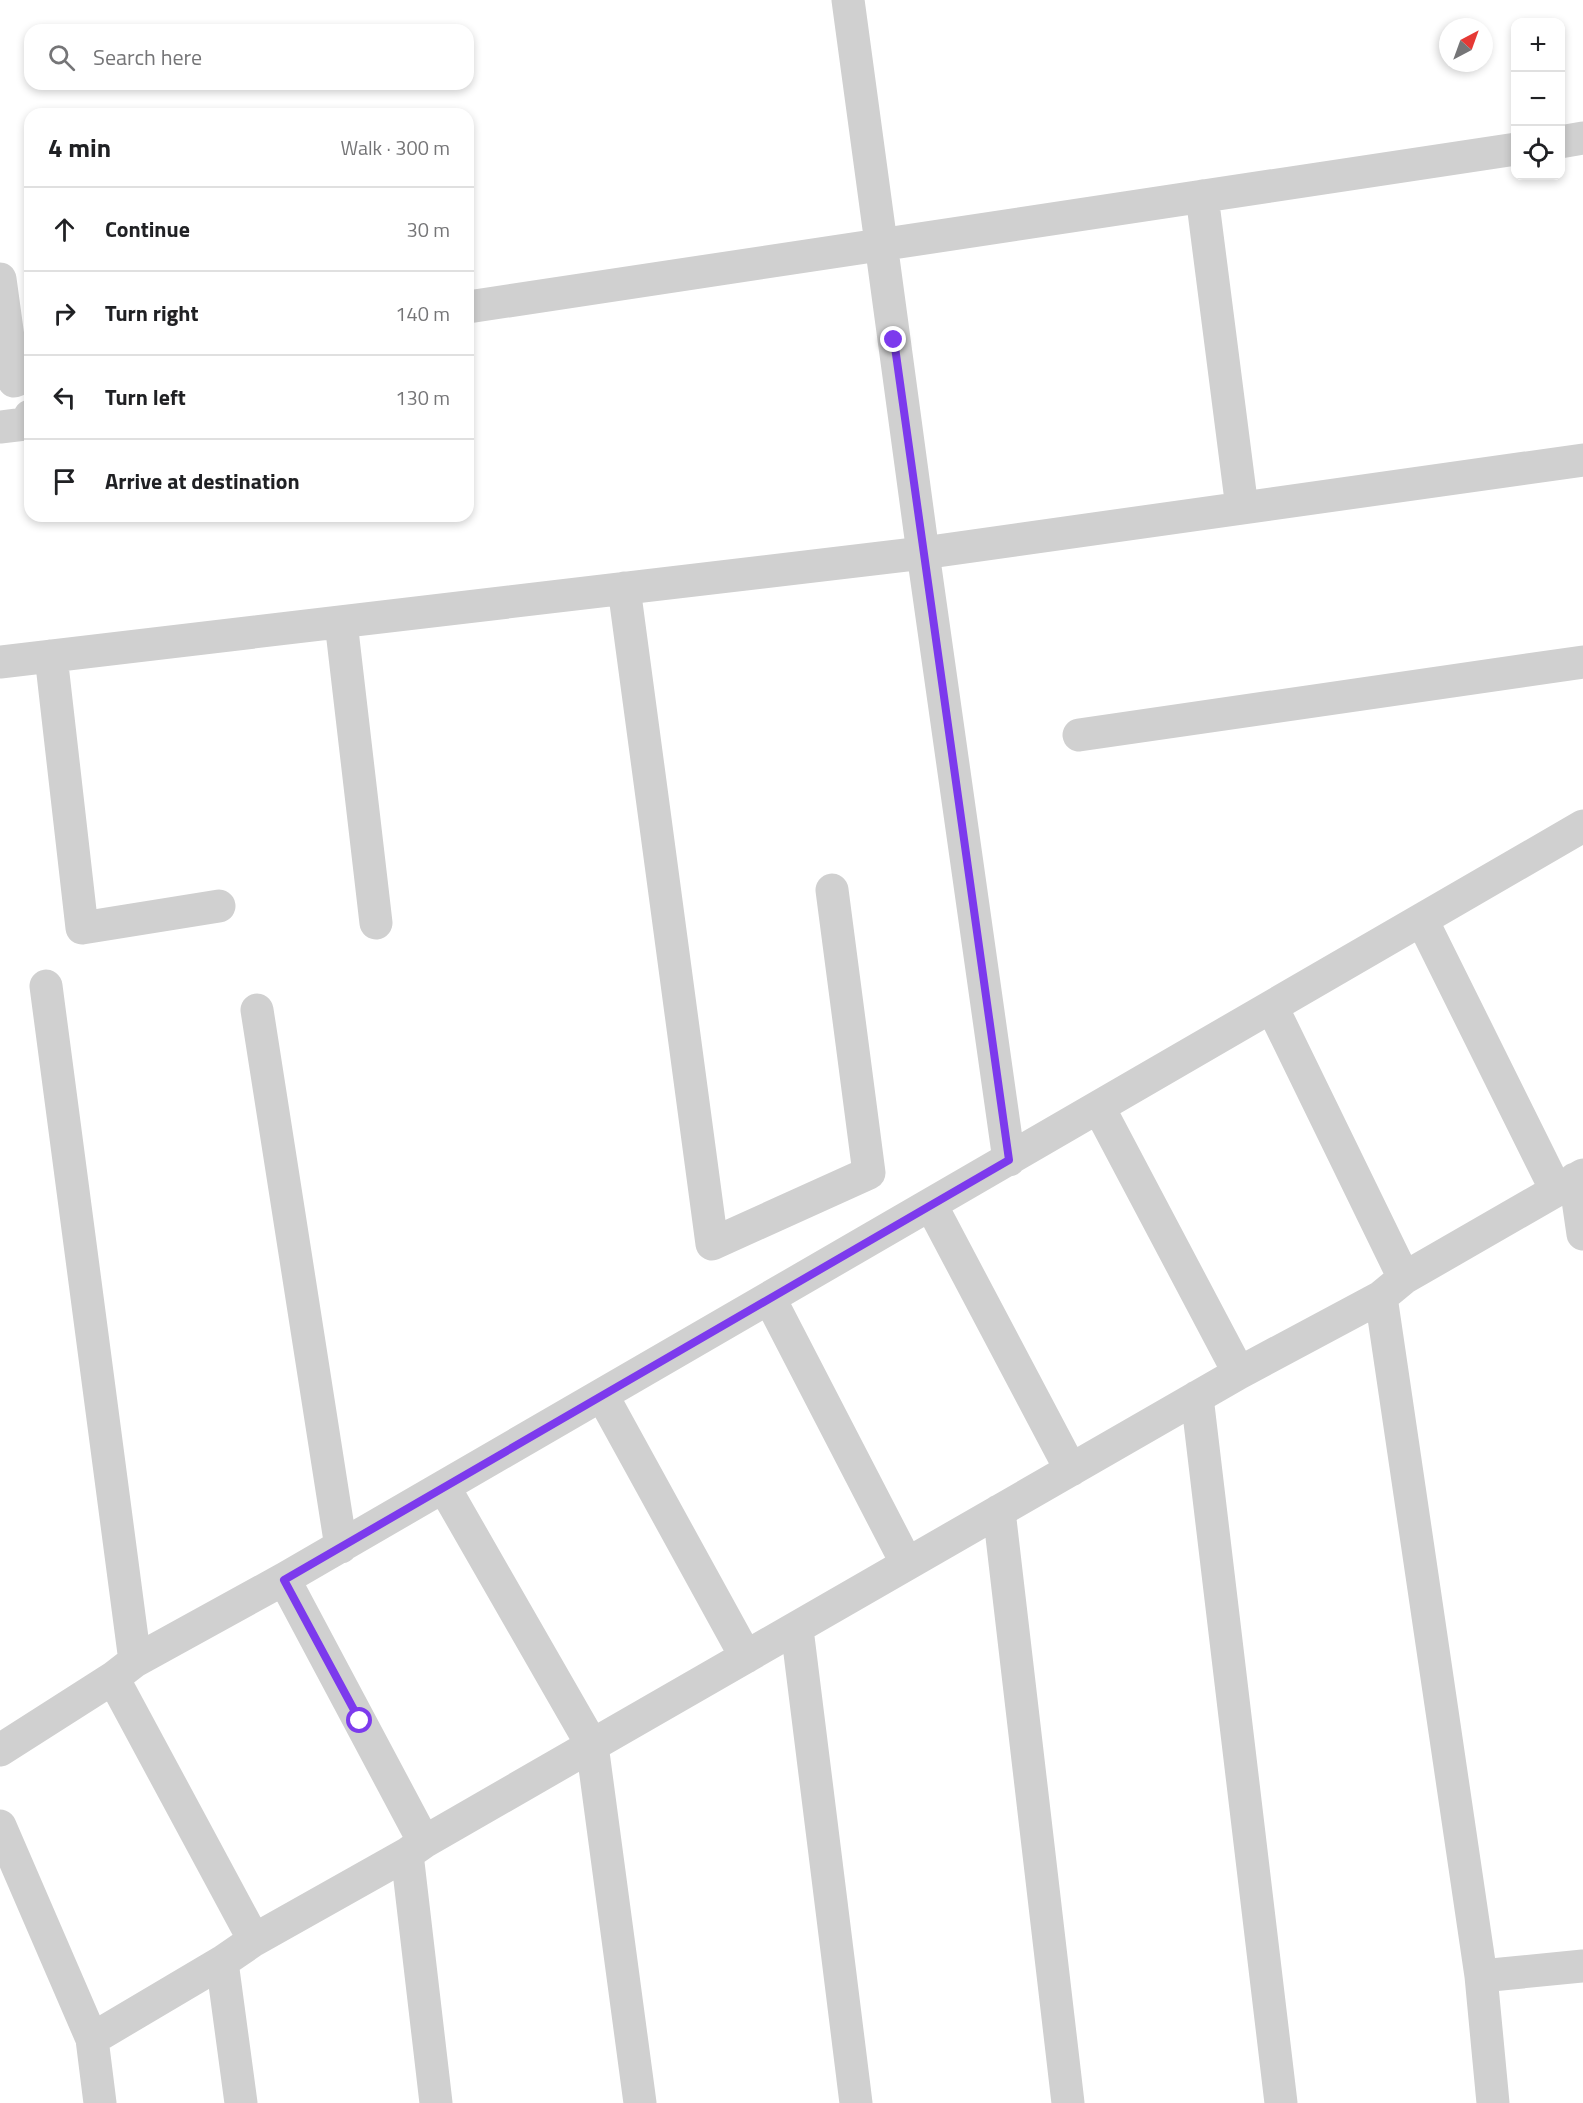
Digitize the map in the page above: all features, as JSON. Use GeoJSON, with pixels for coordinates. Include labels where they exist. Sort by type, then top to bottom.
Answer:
{"type":"FeatureCollection","features":[{"type":"Feature","properties":{"kind":"street"},"geometry":{"type":"LineString","coordinates":[[848,0],[1009,1160]]}},
{"type":"Feature","properties":{"kind":"street"},"geometry":{"type":"LineString","coordinates":[[1565,141],[1583,138]]}},
{"type":"Feature","properties":{"kind":"street"},"geometry":{"type":"LineString","coordinates":[[474,306],[1511,150]]}},
{"type":"Feature","properties":{"kind":"street"},"geometry":{"type":"LineString","coordinates":[[1202,196],[1242,508]]}},
{"type":"Feature","properties":{"kind":"street"},"geometry":{"type":"LineString","coordinates":[[0,279],[14,381],[24,377]]}},
{"type":"Feature","properties":{"kind":"street"},"geometry":{"type":"LineString","coordinates":[[0,428],[24,424]]}},
{"type":"Feature","properties":{"kind":"street"},"geometry":{"type":"LineString","coordinates":[[0,662],[923,553],[1583,460]]}},
{"type":"Feature","properties":{"kind":"street"},"geometry":{"type":"LineString","coordinates":[[624,588],[712,1244],[869,1173],[832,890]]}},
{"type":"Feature","properties":{"kind":"street"},"geometry":{"type":"LineString","coordinates":[[341,622],[376,923]]}},
{"type":"Feature","properties":{"kind":"street"},"geometry":{"type":"LineString","coordinates":[[51,656],[82,928],[219,906]]}},
{"type":"Feature","properties":{"kind":"street"},"geometry":{"type":"LineString","coordinates":[[1078,735],[1583,662]]}},
{"type":"Feature","properties":{"kind":"street"},"geometry":{"type":"LineString","coordinates":[[0,1750],[124,1670],[770,1299],[1583,826]]}},
{"type":"Feature","properties":{"kind":"street"},"geometry":{"type":"LineString","coordinates":[[1422,920],[1571,1181],[1583,1234]]}},
{"type":"Feature","properties":{"kind":"street"},"geometry":{"type":"LineString","coordinates":[[46,987],[124,1670],[254,1940]]}},
{"type":"Feature","properties":{"kind":"street"},"geometry":{"type":"LineString","coordinates":[[1272,1007],[1393,1288],[1481,1976],[1493,2103]]}},
{"type":"Feature","properties":{"kind":"street"},"geometry":{"type":"LineString","coordinates":[[257,1010],[341,1547]]}},
{"type":"Feature","properties":{"kind":"street"},"geometry":{"type":"LineString","coordinates":[[1099,1108],[1239,1373]]}},
{"type":"Feature","properties":{"kind":"street"},"geometry":{"type":"LineString","coordinates":[[92,2039],[222,1962],[254,1940],[1197,1397],[1393,1288],[1571,1181]]}},
{"type":"Feature","properties":{"kind":"street"},"geometry":{"type":"LineString","coordinates":[[931,1205],[1071,1470]]}},
{"type":"Feature","properties":{"kind":"street"},"geometry":{"type":"LineString","coordinates":[[770,1299],[907,1564]]}},
{"type":"Feature","properties":{"kind":"street"},"geometry":{"type":"LineString","coordinates":[[602,1395],[746,1656]]}},
{"type":"Feature","properties":{"kind":"street"},"geometry":{"type":"LineString","coordinates":[[1197,1397],[1281,2103]]}},
{"type":"Feature","properties":{"kind":"street"},"geometry":{"type":"LineString","coordinates":[[444,1487],[592,1744],[640,2103]]}},
{"type":"Feature","properties":{"kind":"street"},"geometry":{"type":"LineString","coordinates":[[999,1511],[1068,2103]]}},
{"type":"Feature","properties":{"kind":"street"},"geometry":{"type":"LineString","coordinates":[[284,1580],[415,1848],[436,2103]]}},
{"type":"Feature","properties":{"kind":"street"},"geometry":{"type":"LineString","coordinates":[[797,1629],[856,2103]]}},
{"type":"Feature","properties":{"kind":"street"},"geometry":{"type":"LineString","coordinates":[[0,1826],[92,2039],[100,2103]]}},
{"type":"Feature","properties":{"kind":"street"},"geometry":{"type":"LineString","coordinates":[[222,1962],[241,2103]]}},
{"type":"Feature","properties":{"kind":"street"},"geometry":{"type":"LineString","coordinates":[[1481,1976],[1583,1966]]}},
{"type":"Feature","properties":{"kind":"route"},"geometry":{"type":"LineString","coordinates":[[360,1721],[284,1580],[1009,1160],[894,340]]}}]}
